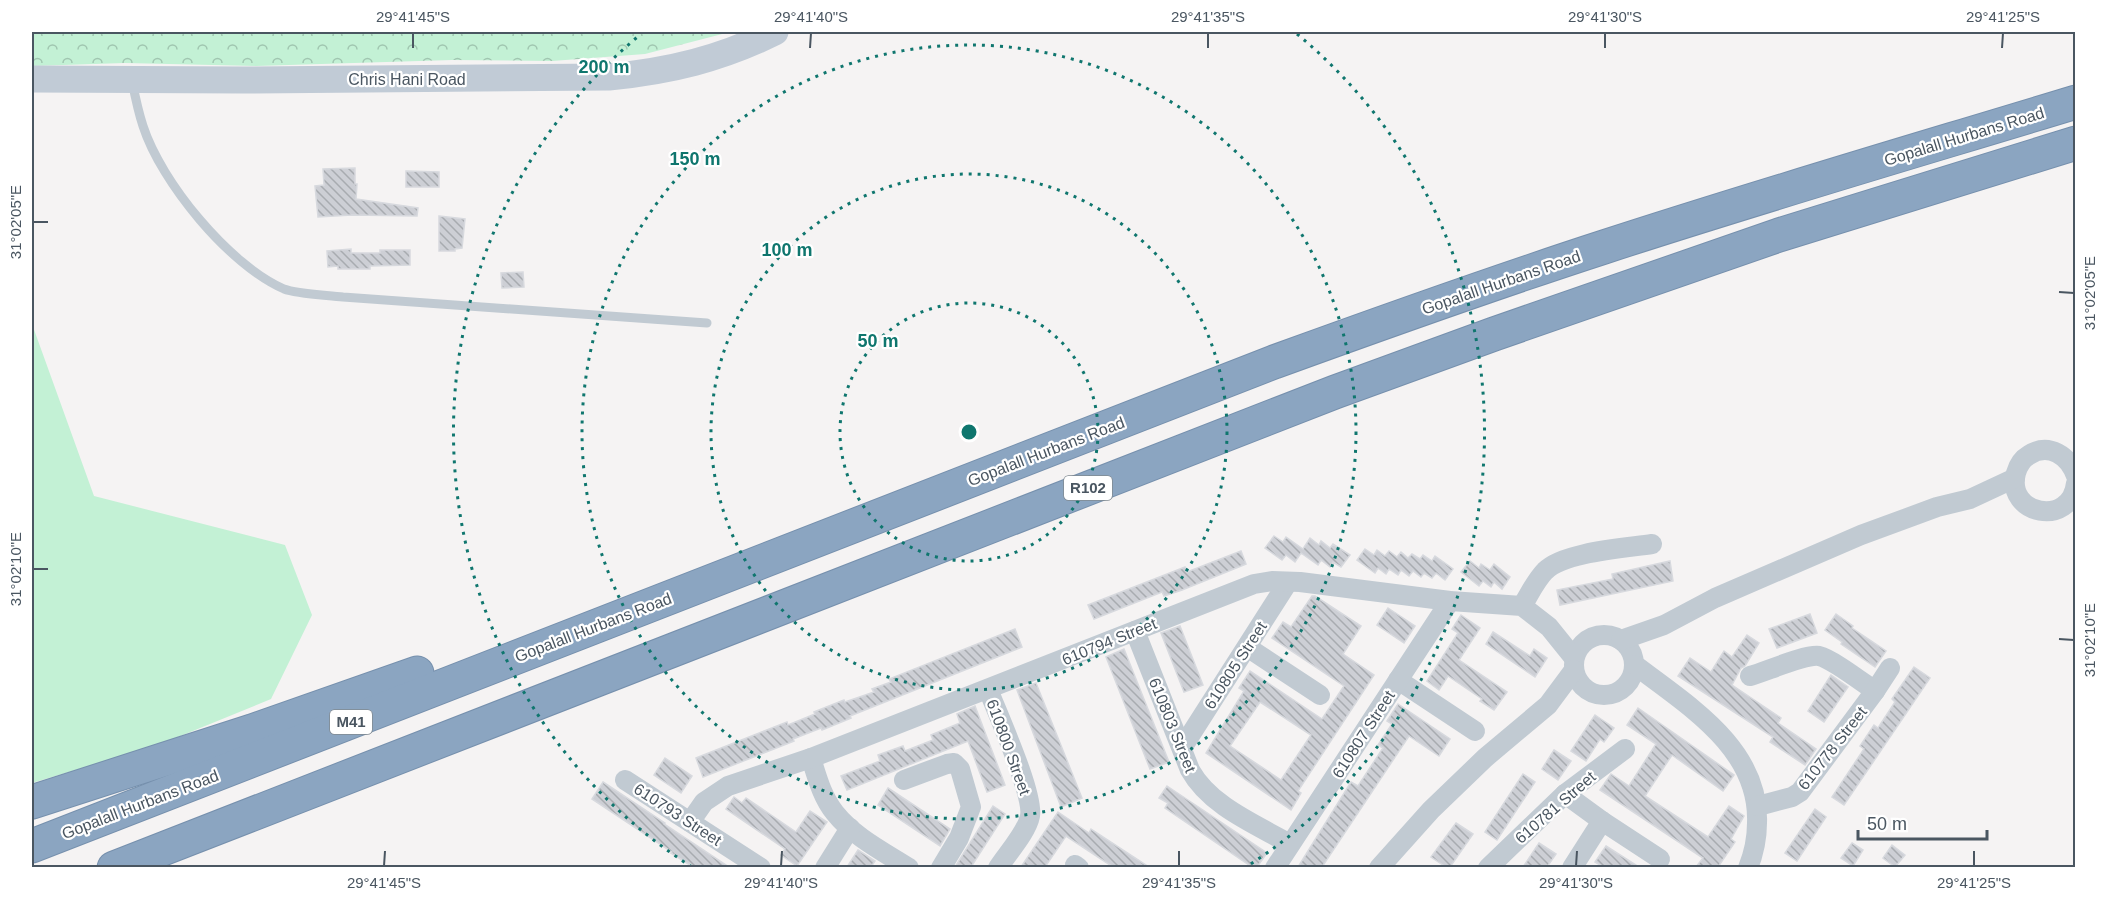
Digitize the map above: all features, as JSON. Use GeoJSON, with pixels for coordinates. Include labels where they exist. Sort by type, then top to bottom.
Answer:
{"type":"FeatureCollection","features":[{"type":"Feature","properties":{"kind":"highway","name":"Gopalall Hurbans Road"},"geometry":{"type":"LineString","coordinates":[[32,846],[1274,362],[1416,310],[1766,195],[2076,102]]}},
{"type":"Feature","properties":{"kind":"highway","name":"R102"},"geometry":{"type":"LineString","coordinates":[[114,867],[1346,388],[1779,235],[2076,143]]}},
{"type":"Feature","properties":{"kind":"highway"},"geometry":{"type":"LineString","coordinates":[[32,802],[252,732],[532,631],[623,603],[670,597]]}},
{"type":"Feature","properties":{"kind":"street","name":"Chris Hani Road"},"geometry":{"type":"LineString","coordinates":[[32,79],[609,77],[655,72],[691,64],[729,52],[775,32]]}},
{"type":"Feature","properties":{"kind":"street"},"geometry":{"type":"LineString","coordinates":[[2038,451],[2057,452],[2075,472],[2075,490],[2063,507],[2044,512],[2025,505],[2017,488],[2022,460],[2038,451]]}},
{"type":"Feature","properties":{"kind":"street"},"geometry":{"type":"LineString","coordinates":[[1621,640],[1664,625],[1715,598],[1792,563],[1915,515],[2017,488]]}},
{"type":"Feature","properties":{"kind":"street"},"geometry":{"type":"LineString","coordinates":[[1591,693],[1580,684],[1574,664],[1549,627],[1522,606],[1545,570],[1558,561],[1572,556],[1652,544]]}},
{"type":"Feature","properties":{"kind":"street","name":"610794 Street"},"geometry":{"type":"LineString","coordinates":[[690,822],[704,802],[728,786],[811,758],[1254,584],[1272,581],[1288,582],[1450,601],[1522,606]]}},
{"type":"Feature","properties":{"kind":"street","name":"610805 Street"},"geometry":{"type":"LineString","coordinates":[[1182,748],[1288,582]]}},
{"type":"Feature","properties":{"kind":"street","name":"610807 Street"},"geometry":{"type":"LineString","coordinates":[[1275,867],[1450,601]]}},
{"type":"Feature","properties":{"kind":"street"},"geometry":{"type":"LineString","coordinates":[[1627,685],[1634,660],[1664,625]]}},
{"type":"Feature","properties":{"kind":"street"},"geometry":{"type":"LineString","coordinates":[[1549,627],[1588,639]]}},
{"type":"Feature","properties":{"kind":"street","name":"610803 Street"},"geometry":{"type":"LineString","coordinates":[[1135,631],[1197,783],[1209,795],[1290,844]]}},
{"type":"Feature","properties":{"kind":"street"},"geometry":{"type":"LineString","coordinates":[[1379,867],[1431,810],[1485,758],[1548,705],[1574,664],[1578,648],[1588,639],[1601,635],[1614,637],[1626,644],[1634,660],[1714,727],[1733,749],[1750,777],[1758,806],[1753,856],[1748,867]]}},
{"type":"Feature","properties":{"kind":"street"},"geometry":{"type":"LineString","coordinates":[[1246,647],[1320,695]]}},
{"type":"Feature","properties":{"kind":"street"},"geometry":{"type":"LineString","coordinates":[[1750,676],[1804,658],[1818,656],[1830,661],[1875,691]]}},
{"type":"Feature","properties":{"kind":"street","name":"610778 Street"},"geometry":{"type":"LineString","coordinates":[[1758,806],[1800,792],[1890,668]]}},
{"type":"Feature","properties":{"kind":"street"},"geometry":{"type":"LineString","coordinates":[[1398,680],[1474,731]]}},
{"type":"Feature","properties":{"kind":"street"},"geometry":{"type":"LineString","coordinates":[[1548,705],[1591,693],[1612,694],[1627,685],[1668,690]]}},
{"type":"Feature","properties":{"kind":"street","name":"610800 Street"},"geometry":{"type":"LineString","coordinates":[[988,690],[1030,805],[1027,825],[998,867]]}},
{"type":"Feature","properties":{"kind":"street","name":"610781 Street"},"geometry":{"type":"LineString","coordinates":[[1488,867],[1565,794],[1625,749]]}},
{"type":"Feature","properties":{"kind":"street"},"geometry":{"type":"LineString","coordinates":[[811,758],[824,794],[835,813],[850,828],[909,867]]}},
{"type":"Feature","properties":{"kind":"street"},"geometry":{"type":"LineString","coordinates":[[904,780],[947,764],[954,763],[960,769],[970,807],[959,838],[941,867]]}},
{"type":"Feature","properties":{"kind":"street","name":"610793 Street"},"geometry":{"type":"LineString","coordinates":[[626,780],[761,867]]}},
{"type":"Feature","properties":{"kind":"street"},"geometry":{"type":"LineString","coordinates":[[1565,794],[1660,859]]}},
{"type":"Feature","properties":{"kind":"street"},"geometry":{"type":"LineString","coordinates":[[1572,867],[1602,821]]}},
{"type":"Feature","properties":{"kind":"street"},"geometry":{"type":"LineString","coordinates":[[825,867],[850,828]]}},
{"type":"Feature","properties":{"kind":"lane"},"geometry":{"type":"LineString","coordinates":[[131,79],[143,127],[163,170],[192,209],[221,242],[254,271],[285,289],[343,297],[707,323]]}},
{"type":"Feature","properties":{"kind":"green space"},"geometry":{"type":"Polygon","coordinates":[[[32,32],[730,32],[645,54],[552,61],[452,60],[256,66],[125,63],[32,66],[32,32]]]}},
{"type":"Feature","properties":{"kind":"green space"},"geometry":{"type":"Polygon","coordinates":[[[32,324],[94,496],[285,545],[312,615],[271,699],[156,746],[32,783],[32,324]]]}},
{"type":"Feature","properties":{"kind":"building"},"geometry":{"type":"Polygon","coordinates":[[[355,168],[356,199],[418,208],[417,216],[318,217],[315,186],[324,185],[323,169],[355,168]]]}},
{"type":"Feature","properties":{"kind":"building"},"geometry":{"type":"Polygon","coordinates":[[[406,171],[439,172],[439,187],[406,187],[406,171]]]}},
{"type":"Feature","properties":{"kind":"building"},"geometry":{"type":"Polygon","coordinates":[[[439,216],[465,219],[462,248],[455,249],[455,251],[439,251],[439,216]]]}},
{"type":"Feature","properties":{"kind":"building"},"geometry":{"type":"Polygon","coordinates":[[[351,249],[351,253],[410,250],[410,265],[370,266],[370,269],[328,267],[327,251],[351,249]]]}},
{"type":"Feature","properties":{"kind":"building"},"geometry":{"type":"Polygon","coordinates":[[[523,272],[524,287],[502,288],[501,273],[523,272]]]}},
{"type":"Feature","properties":{"kind":"building"},"geometry":{"type":"Polygon","coordinates":[[[1274,536],[1283,542],[1286,537],[1303,549],[1310,538],[1319,545],[1321,541],[1330,548],[1333,544],[1350,555],[1341,567],[1333,562],[1330,567],[1321,560],[1318,565],[1301,553],[1295,562],[1286,555],[1282,560],[1265,548],[1274,536]]]}},
{"type":"Feature","properties":{"kind":"building"},"geometry":{"type":"Polygon","coordinates":[[[1365,549],[1374,555],[1377,550],[1385,556],[1389,551],[1397,557],[1401,552],[1408,558],[1412,554],[1420,559],[1423,555],[1432,561],[1435,556],[1453,569],[1445,580],[1436,573],[1432,578],[1424,573],[1421,577],[1413,571],[1409,576],[1401,570],[1398,575],[1389,569],[1386,574],[1378,568],[1375,573],[1357,560],[1365,549]]]}},
{"type":"Feature","properties":{"kind":"building"},"geometry":{"type":"Polygon","coordinates":[[[1241,551],[1246,564],[1182,590],[1164,596],[1162,592],[1094,619],[1088,605],[1185,567],[1187,572],[1241,551]]]}},
{"type":"Feature","properties":{"kind":"building"},"geometry":{"type":"Polygon","coordinates":[[[1470,561],[1479,568],[1481,564],[1490,570],[1494,564],[1510,577],[1502,589],[1494,582],[1491,587],[1483,581],[1479,586],[1461,572],[1470,561]]]}},
{"type":"Feature","properties":{"kind":"building"},"geometry":{"type":"Polygon","coordinates":[[[1670,561],[1673,581],[1560,605],[1557,590],[1613,579],[1612,574],[1670,561]]]}},
{"type":"Feature","properties":{"kind":"building"},"geometry":{"type":"Polygon","coordinates":[[[1312,596],[1315,596],[1361,626],[1343,654],[1374,675],[1298,791],[1301,793],[1291,810],[1206,753],[1244,691],[1239,688],[1250,671],[1322,719],[1344,686],[1272,638],[1283,622],[1291,627],[1312,596]],[[1260,702],[1230,746],[1281,780],[1311,735],[1260,702]]]}},
{"type":"Feature","properties":{"kind":"building"},"geometry":{"type":"Polygon","coordinates":[[[1388,608],[1415,626],[1404,643],[1377,625],[1388,608]]]}},
{"type":"Feature","properties":{"kind":"building"},"geometry":{"type":"Polygon","coordinates":[[[1810,614],[1817,633],[1777,648],[1769,629],[1810,614]]]}},
{"type":"Feature","properties":{"kind":"building"},"geometry":{"type":"Polygon","coordinates":[[[1836,614],[1886,651],[1875,667],[1825,630],[1836,614]]]}},
{"type":"Feature","properties":{"kind":"building"},"geometry":{"type":"Polygon","coordinates":[[[1461,615],[1480,628],[1459,660],[1507,692],[1494,710],[1448,676],[1439,690],[1427,681],[1458,633],[1452,629],[1461,615]]]}},
{"type":"Feature","properties":{"kind":"building"},"geometry":{"type":"Polygon","coordinates":[[[1180,626],[1203,685],[1184,692],[1161,633],[1180,626]]]}},
{"type":"Feature","properties":{"kind":"building"},"geometry":{"type":"Polygon","coordinates":[[[1015,629],[1022,647],[703,777],[696,758],[787,722],[788,725],[844,700],[845,702],[874,692],[872,689],[891,682],[889,679],[1015,629]]]}},
{"type":"Feature","properties":{"kind":"building"},"geometry":{"type":"Polygon","coordinates":[[[1493,632],[1530,656],[1534,649],[1547,658],[1535,677],[1486,644],[1493,632]]]}},
{"type":"Feature","properties":{"kind":"building"},"geometry":{"type":"Polygon","coordinates":[[[1747,635],[1759,643],[1732,685],[1781,718],[1778,723],[1816,749],[1805,765],[1770,742],[1773,737],[1678,676],[1690,658],[1711,672],[1724,651],[1732,657],[1747,635]]]}},
{"type":"Feature","properties":{"kind":"building"},"geometry":{"type":"Polygon","coordinates":[[[1124,649],[1169,762],[1150,769],[1106,657],[1124,649]]]}},
{"type":"Feature","properties":{"kind":"building"},"geometry":{"type":"Polygon","coordinates":[[[1914,667],[1930,678],[1844,805],[1832,797],[1864,749],[1860,746],[1874,725],[1878,728],[1895,702],[1892,699],[1914,667]]]}},
{"type":"Feature","properties":{"kind":"building"},"geometry":{"type":"Polygon","coordinates":[[[1831,675],[1848,687],[1824,722],[1808,711],[1831,675]]]}},
{"type":"Feature","properties":{"kind":"building"},"geometry":{"type":"Polygon","coordinates":[[[1036,683],[1082,798],[1061,807],[1017,690],[1036,683]]]}},
{"type":"Feature","properties":{"kind":"building"},"geometry":{"type":"Polygon","coordinates":[[[1398,704],[1450,739],[1439,756],[1409,736],[1322,867],[1298,867],[1351,782],[1358,786],[1383,748],[1378,745],[1392,724],[1387,721],[1398,704]]]}},
{"type":"Feature","properties":{"kind":"building"},"geometry":{"type":"Polygon","coordinates":[[[975,706],[1005,785],[987,792],[968,741],[847,790],[841,776],[880,761],[878,755],[903,746],[905,751],[933,740],[931,735],[960,723],[957,714],[975,706]]]}},
{"type":"Feature","properties":{"kind":"building"},"geometry":{"type":"Polygon","coordinates":[[[1638,708],[1734,775],[1723,791],[1672,755],[1645,796],[1708,837],[1729,806],[1744,816],[1731,839],[1735,842],[1718,867],[1696,867],[1703,858],[1600,790],[1611,774],[1629,786],[1656,744],[1627,725],[1638,708]]]}},
{"type":"Feature","properties":{"kind":"building"},"geometry":{"type":"Polygon","coordinates":[[[1595,715],[1614,728],[1604,742],[1600,739],[1586,761],[1571,751],[1595,715]]]}},
{"type":"Feature","properties":{"kind":"building"},"geometry":{"type":"Polygon","coordinates":[[[1554,750],[1571,761],[1558,780],[1542,769],[1554,750]]]}},
{"type":"Feature","properties":{"kind":"building"},"geometry":{"type":"Polygon","coordinates":[[[665,758],[692,776],[681,793],[654,775],[665,758]]]}},
{"type":"Feature","properties":{"kind":"building"},"geometry":{"type":"Polygon","coordinates":[[[1523,774],[1535,782],[1497,840],[1485,832],[1523,774]]]}},
{"type":"Feature","properties":{"kind":"building"},"geometry":{"type":"Polygon","coordinates":[[[603,782],[729,867],[693,867],[671,853],[592,799],[603,782]]]}},
{"type":"Feature","properties":{"kind":"building"},"geometry":{"type":"Polygon","coordinates":[[[1167,786],[1267,853],[1257,867],[1252,867],[1165,808],[1168,803],[1159,798],[1167,786]]]}},
{"type":"Feature","properties":{"kind":"building"},"geometry":{"type":"Polygon","coordinates":[[[888,788],[950,829],[940,846],[878,805],[888,788]]]}},
{"type":"Feature","properties":{"kind":"building"},"geometry":{"type":"Polygon","coordinates":[[[734,797],[742,803],[746,798],[796,832],[810,811],[827,822],[797,866],[781,855],[785,849],[726,809],[734,797]]]}},
{"type":"Feature","properties":{"kind":"building"},"geometry":{"type":"Polygon","coordinates":[[[993,806],[1005,814],[971,867],[955,867],[993,806]]]}},
{"type":"Feature","properties":{"kind":"building"},"geometry":{"type":"Polygon","coordinates":[[[1815,809],[1826,817],[1797,861],[1785,853],[1815,809]]]}},
{"type":"Feature","properties":{"kind":"building"},"geometry":{"type":"Polygon","coordinates":[[[1058,812],[1089,833],[1091,829],[1149,867],[1113,867],[1066,836],[1045,867],[1021,867],[1058,812]]]}},
{"type":"Feature","properties":{"kind":"building"},"geometry":{"type":"Polygon","coordinates":[[[1456,823],[1473,834],[1450,867],[1446,867],[1431,857],[1456,823]]]}},
{"type":"Feature","properties":{"kind":"building"},"geometry":{"type":"Polygon","coordinates":[[[1539,843],[1556,854],[1547,867],[1523,867],[1539,843]]]}},
{"type":"Feature","properties":{"kind":"building"},"geometry":{"type":"Polygon","coordinates":[[[1852,843],[1863,850],[1853,866],[1841,858],[1852,843]]]}},
{"type":"Feature","properties":{"kind":"building"},"geometry":{"type":"Polygon","coordinates":[[[1892,845],[1905,855],[1895,867],[1883,858],[1892,845]]]}},
{"type":"Feature","properties":{"kind":"building"},"geometry":{"type":"Polygon","coordinates":[[[1606,846],[1639,867],[1603,867],[1595,862],[1606,846]]]}},
{"type":"Feature","properties":{"kind":"building"},"geometry":{"type":"Polygon","coordinates":[[[858,850],[875,861],[871,867],[847,867],[858,850]]]}}]}
